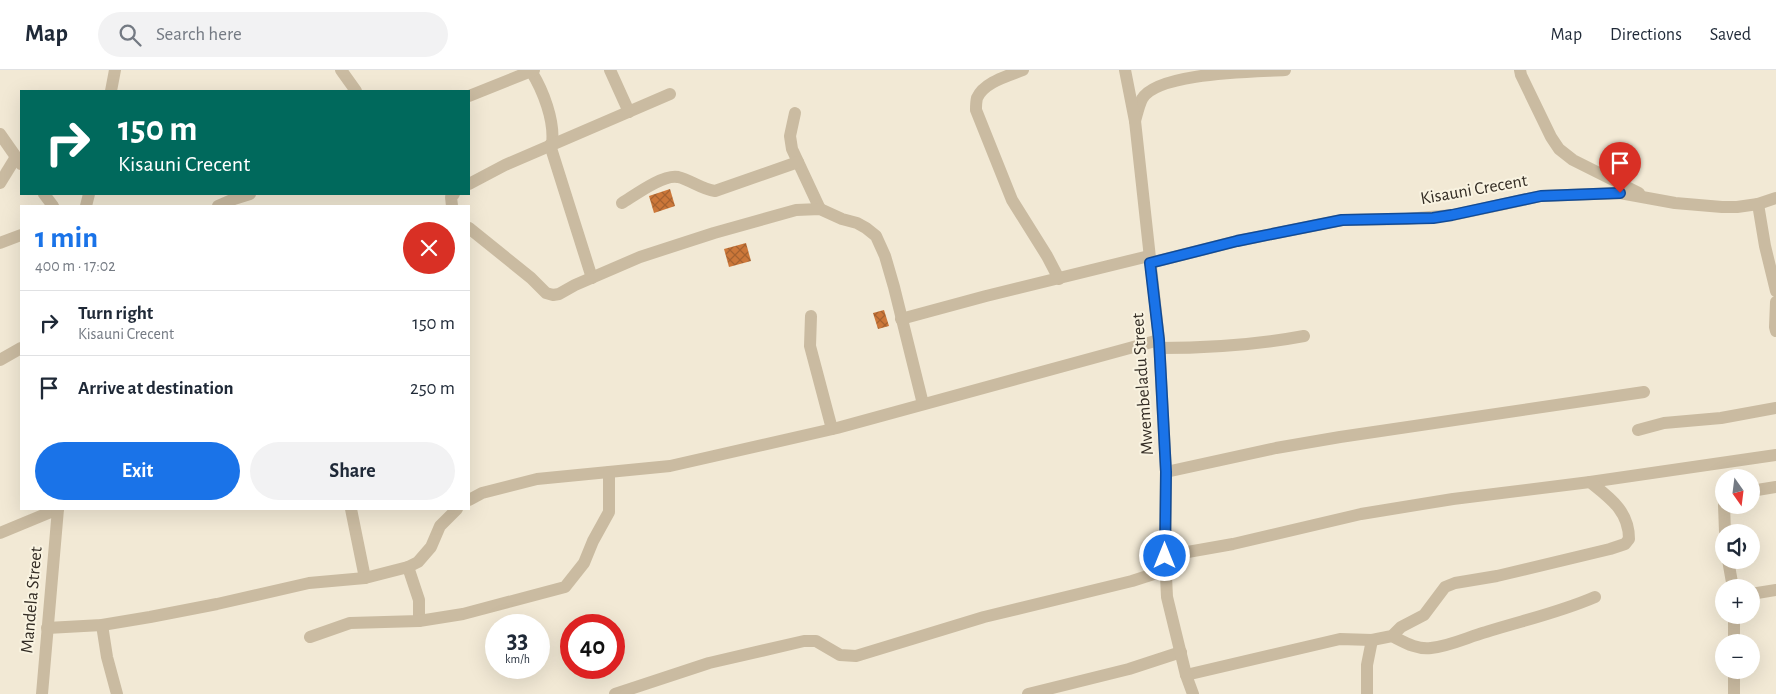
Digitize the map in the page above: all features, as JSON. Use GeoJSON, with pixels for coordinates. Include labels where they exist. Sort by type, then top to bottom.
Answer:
{"type":"FeatureCollection","features":[{"type":"Feature","properties":{"kind":"street"},"geometry":{"type":"LineString","coordinates":[[111,90],[115,70]]}},
{"type":"Feature","properties":{"kind":"street"},"geometry":{"type":"LineString","coordinates":[[341,70],[355,90]]}},
{"type":"Feature","properties":{"kind":"street"},"geometry":{"type":"LineString","coordinates":[[470,96],[532,70],[541,87],[552,129],[551,144],[592,278]]}},
{"type":"Feature","properties":{"kind":"street"},"geometry":{"type":"LineString","coordinates":[[610,70],[629,112]]}},
{"type":"Feature","properties":{"kind":"street"},"geometry":{"type":"LineString","coordinates":[[1023,70],[984,88],[976,99],[976,110],[1012,200],[1059,279]]}},
{"type":"Feature","properties":{"kind":"street","name":"Mwembeladu Street"},"geometry":{"type":"LineString","coordinates":[[1125,70],[1135,121],[1160,344],[1166,472],[1165,556],[1167,597],[1186,675],[1193,694]]}},
{"type":"Feature","properties":{"kind":"street"},"geometry":{"type":"LineString","coordinates":[[1135,121],[1142,98],[1155,87],[1173,80],[1285,70]]}},
{"type":"Feature","properties":{"kind":"street"},"geometry":{"type":"LineString","coordinates":[[1520,70],[1546,128],[1559,150],[1573,160],[1647,197]]}},
{"type":"Feature","properties":{"kind":"street"},"geometry":{"type":"LineString","coordinates":[[470,183],[551,144],[670,94]]}},
{"type":"Feature","properties":{"kind":"street"},"geometry":{"type":"LineString","coordinates":[[795,113],[790,136],[792,149],[820,209]]}},
{"type":"Feature","properties":{"kind":"street"},"geometry":{"type":"LineString","coordinates":[[0,183],[19,161],[2,142]]}},
{"type":"Feature","properties":{"kind":"street"},"geometry":{"type":"LineString","coordinates":[[622,203],[643,190],[671,177],[678,177],[714,191],[798,162]]}},
{"type":"Feature","properties":{"kind":"street","name":"Kisauni Crecent"},"geometry":{"type":"LineString","coordinates":[[901,320],[1059,279],[1342,220],[1406,219],[1452,215],[1541,196],[1620,193],[1675,203],[1722,208],[1736,208],[1758,204],[1776,198]]}},
{"type":"Feature","properties":{"kind":"street"},"geometry":{"type":"LineString","coordinates":[[220,205],[234,198],[246,195]]}},
{"type":"Feature","properties":{"kind":"street"},"geometry":{"type":"LineString","coordinates":[[1758,204],[1765,246],[1776,291]]}},
{"type":"Feature","properties":{"kind":"street"},"geometry":{"type":"LineString","coordinates":[[470,229],[531,278],[546,293],[559,294],[640,257],[714,233],[796,210],[820,209],[842,220],[866,228],[876,236],[885,256],[923,404]]}},
{"type":"Feature","properties":{"kind":"street"},"geometry":{"type":"LineString","coordinates":[[0,244],[20,235]]}},
{"type":"Feature","properties":{"kind":"street"},"geometry":{"type":"LineString","coordinates":[[1776,302],[1776,331]]}},
{"type":"Feature","properties":{"kind":"street"},"geometry":{"type":"LineString","coordinates":[[811,316],[810,346],[832,429]]}},
{"type":"Feature","properties":{"kind":"street"},"geometry":{"type":"LineString","coordinates":[[470,499],[482,493],[537,479],[670,466],[832,429],[1160,344],[1189,348],[1254,344],[1304,336]]}},
{"type":"Feature","properties":{"kind":"street"},"geometry":{"type":"LineString","coordinates":[[0,360],[20,349]]}},
{"type":"Feature","properties":{"kind":"street"},"geometry":{"type":"LineString","coordinates":[[1166,472],[1331,438],[1644,392]]}},
{"type":"Feature","properties":{"kind":"street"},"geometry":{"type":"LineString","coordinates":[[1638,430],[1664,423],[1721,418],[1776,408]]}},
{"type":"Feature","properties":{"kind":"street"},"geometry":{"type":"LineString","coordinates":[[1165,556],[1233,544],[1362,514],[1453,499],[1590,482],[1776,455]]}},
{"type":"Feature","properties":{"kind":"street"},"geometry":{"type":"LineString","coordinates":[[310,636],[350,623],[419,621],[463,614],[565,587],[584,563],[593,541],[609,512],[609,472]]}},
{"type":"Feature","properties":{"kind":"street"},"geometry":{"type":"LineString","coordinates":[[1186,675],[1340,639],[1372,640],[1392,636],[1401,627],[1424,615],[1445,587],[1455,583],[1524,570],[1625,544],[1629,539],[1629,527],[1625,516],[1617,505],[1590,482]]}},
{"type":"Feature","properties":{"kind":"street"},"geometry":{"type":"LineString","coordinates":[[1760,489],[1776,487]]}},
{"type":"Feature","properties":{"kind":"street"},"geometry":{"type":"LineString","coordinates":[[0,533],[56,510]]}},
{"type":"Feature","properties":{"kind":"street","name":"Mandela Street"},"geometry":{"type":"LineString","coordinates":[[42,694],[58,510]]}},
{"type":"Feature","properties":{"kind":"street"},"geometry":{"type":"LineString","coordinates":[[351,510],[365,578]]}},
{"type":"Feature","properties":{"kind":"street"},"geometry":{"type":"LineString","coordinates":[[47,628],[102,625],[217,604],[309,583],[365,578],[408,567],[418,562],[431,547],[440,526],[456,510]]}},
{"type":"Feature","properties":{"kind":"street"},"geometry":{"type":"LineString","coordinates":[[408,567],[419,600],[419,621]]}},
{"type":"Feature","properties":{"kind":"street"},"geometry":{"type":"LineString","coordinates":[[615,694],[709,664],[804,641],[816,641],[840,655],[856,656],[984,617],[1132,581],[1166,570]]}},
{"type":"Feature","properties":{"kind":"street"},"geometry":{"type":"LineString","coordinates":[[1760,593],[1776,590]]}},
{"type":"Feature","properties":{"kind":"street"},"geometry":{"type":"LineString","coordinates":[[1392,636],[1412,646],[1430,648],[1444,646],[1496,628],[1568,609],[1595,597]]}},
{"type":"Feature","properties":{"kind":"street"},"geometry":{"type":"LineString","coordinates":[[102,625],[116,694]]}},
{"type":"Feature","properties":{"kind":"street"},"geometry":{"type":"LineString","coordinates":[[1367,694],[1367,665],[1372,640]]}},
{"type":"Feature","properties":{"kind":"street"},"geometry":{"type":"LineString","coordinates":[[1028,694],[1128,669],[1181,652]]}},
{"type":"Feature","properties":{"kind":"street"},"geometry":{"type":"LineString","coordinates":[[1734,679],[1734,694]]}},
{"type":"Feature","properties":{"kind":"building"},"geometry":{"type":"Polygon","coordinates":[[[670,189],[675,206],[654,213],[649,196],[670,189]]]}},
{"type":"Feature","properties":{"kind":"building"},"geometry":{"type":"Polygon","coordinates":[[[746,243],[751,261],[729,267],[724,249],[746,243]]]}},
{"type":"Feature","properties":{"kind":"building"},"geometry":{"type":"Polygon","coordinates":[[[884,310],[889,326],[878,329],[873,313],[884,310]]]}},
{"type":"Feature","properties":{"kind":"route"},"geometry":{"type":"LineString","coordinates":[[1165,556],[1166,472],[1159,340],[1150,263],[1237,241],[1321,223],[1364,218],[1433,218],[1541,196],[1620,193]]}}]}
